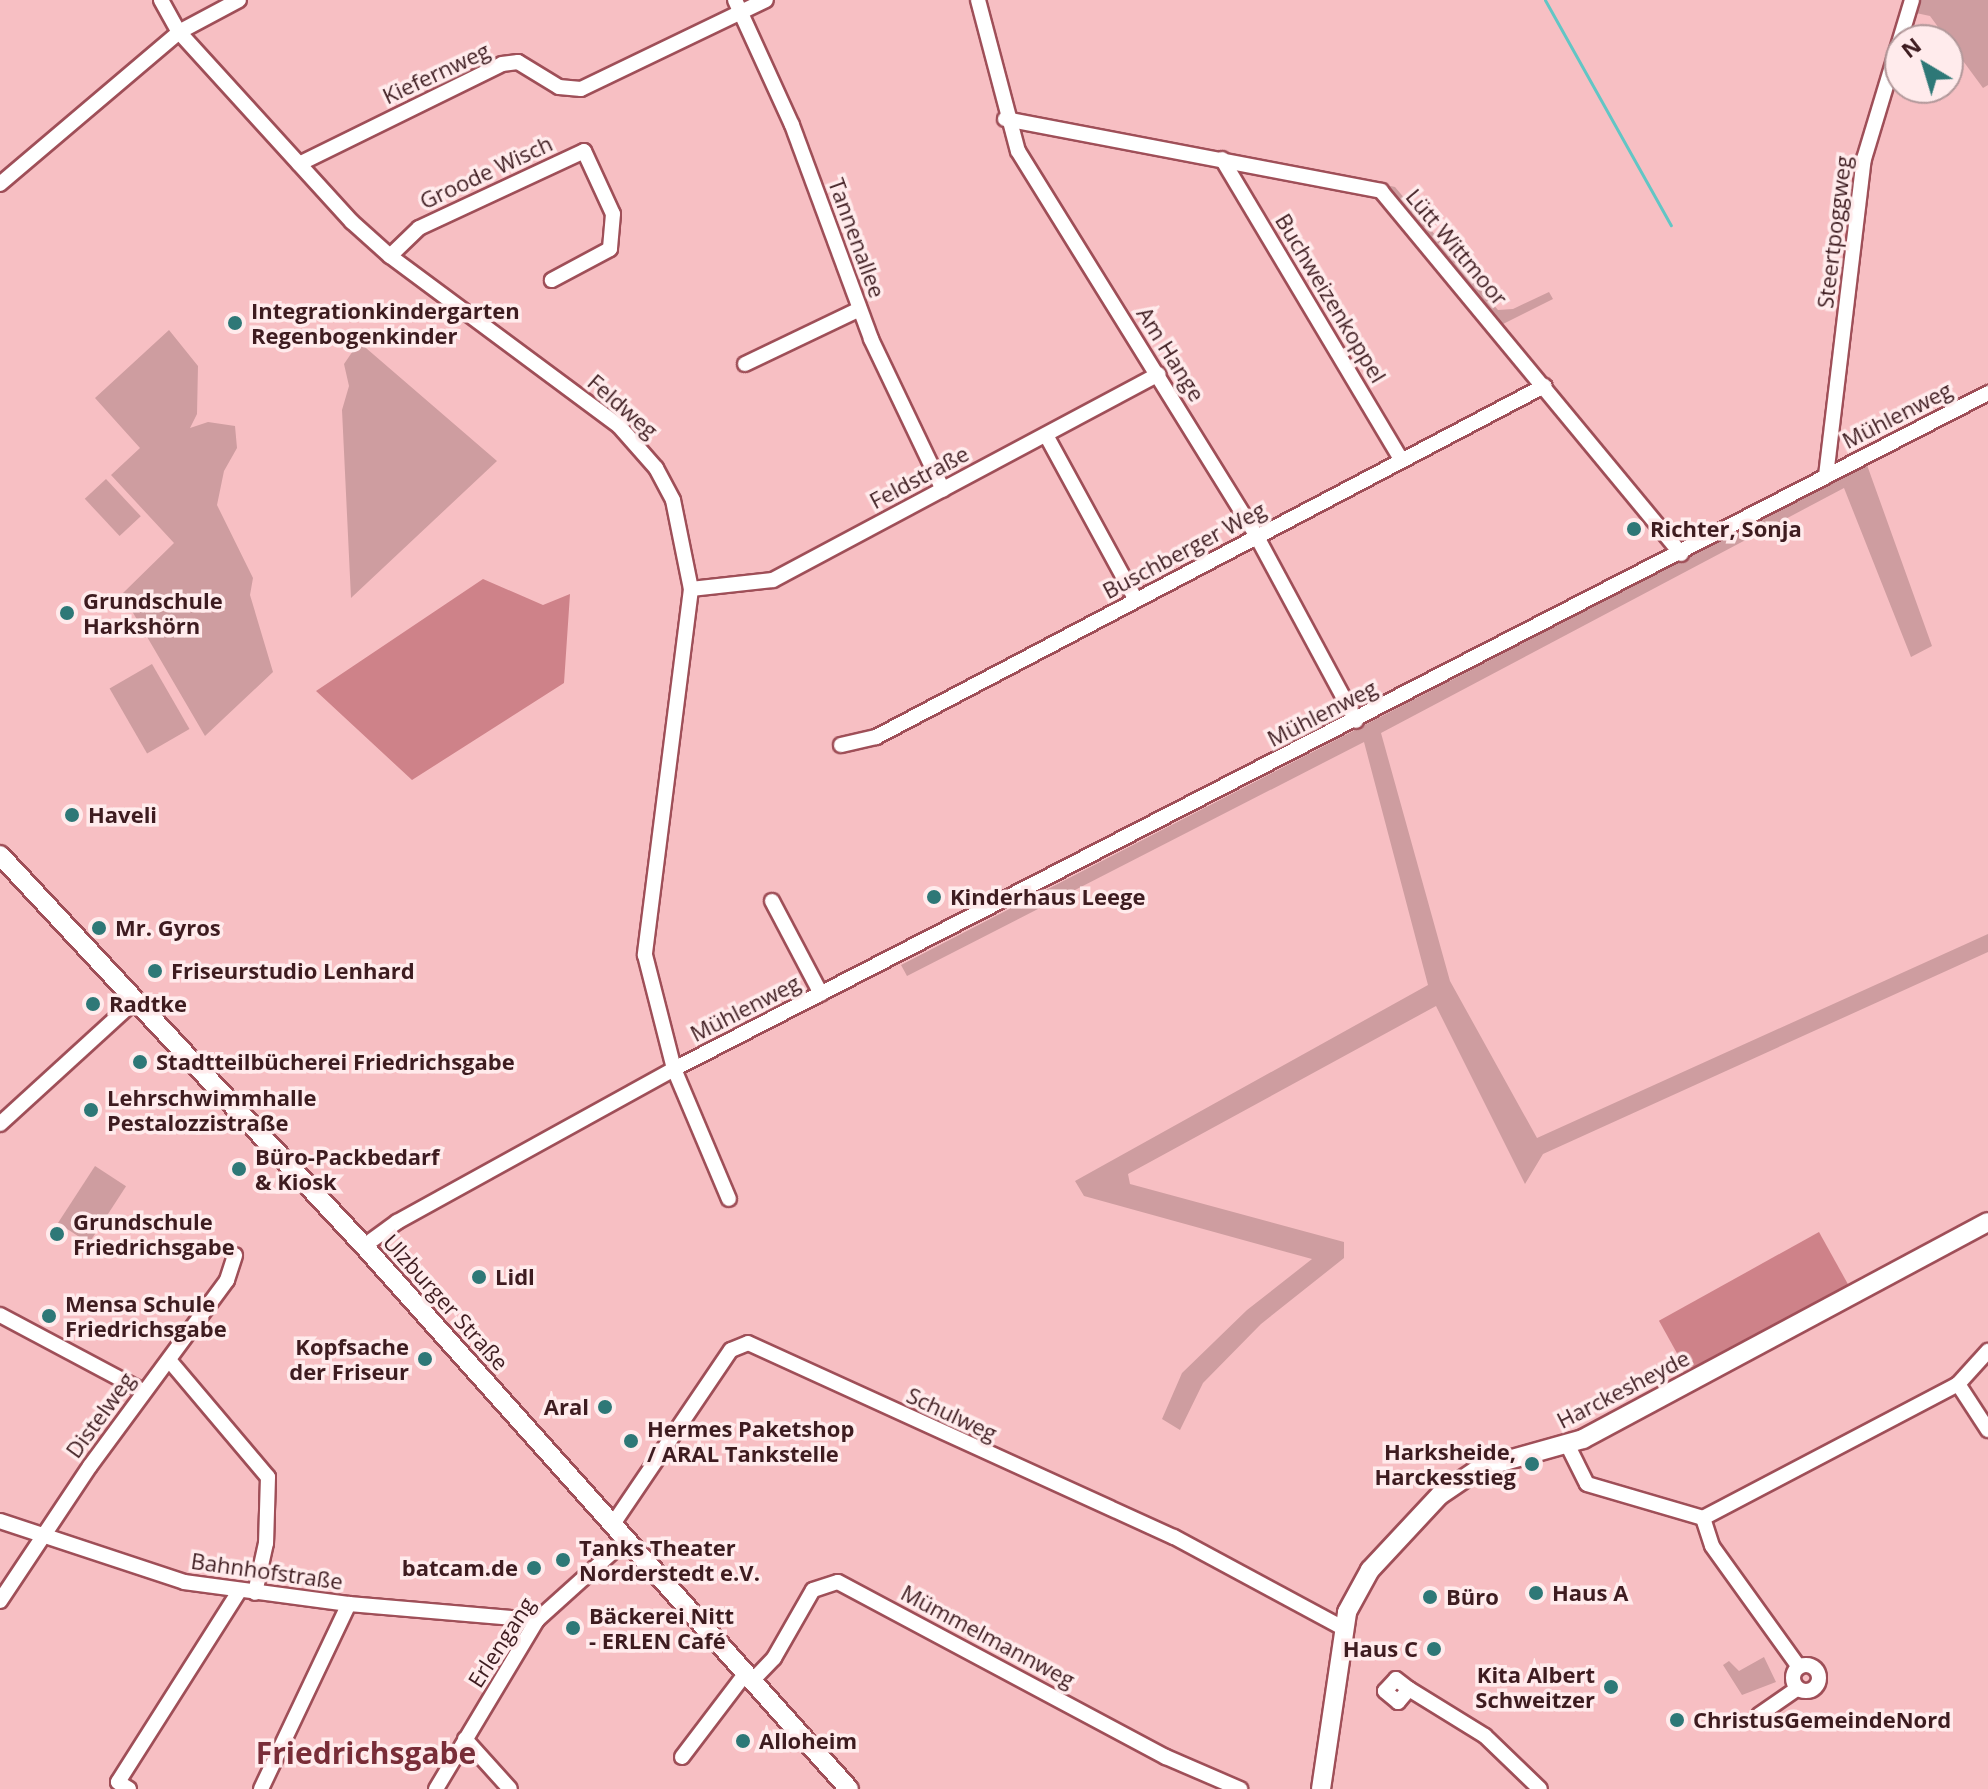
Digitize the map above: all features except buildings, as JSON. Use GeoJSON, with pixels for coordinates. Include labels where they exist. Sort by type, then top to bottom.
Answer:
{"type":"FeatureCollection","features":[{"type":"Feature","properties":{"kind":"main road","name":"Ulzburger Straße"},"geometry":{"type":"LineString","coordinates":[[0,855],[364,1246],[849,1789]]}},
{"type":"Feature","properties":{"kind":"main road","name":"Harckesheyde"},"geometry":{"type":"LineString","coordinates":[[1321,1789],[1343,1628],[1370,1570],[1440,1495],[1480,1468],[1568,1446],[1988,1223]]}},
{"type":"Feature","properties":{"kind":"street","name":"Feldweg"},"geometry":{"type":"LineString","coordinates":[[161,0],[179,32],[299,164],[390,256],[639,444],[673,500],[691,589],[645,955],[674,1069]]}},
{"type":"Feature","properties":{"kind":"street"},"geometry":{"type":"LineString","coordinates":[[0,184],[179,32],[239,0]]}},
{"type":"Feature","properties":{"kind":"street","name":"Kiefernweg"},"geometry":{"type":"LineString","coordinates":[[299,164],[502,64],[518,62],[559,87],[581,89],[738,6],[766,0]]}},
{"type":"Feature","properties":{"kind":"street","name":"Am Hange"},"geometry":{"type":"LineString","coordinates":[[978,0],[1005,119],[1018,151],[1256,535],[1356,721]]}},
{"type":"Feature","properties":{"kind":"street","name":"Steertpoggweg"},"geometry":{"type":"LineString","coordinates":[[1826,476],[1864,159],[1912,0]]}},
{"type":"Feature","properties":{"kind":"street","name":"Tannenallee"},"geometry":{"type":"LineString","coordinates":[[738,6],[792,125],[860,309],[943,490]]}},
{"type":"Feature","properties":{"kind":"street","name":"Lütt Wittmoor"},"geometry":{"type":"LineString","coordinates":[[1005,119],[1381,191],[1681,554]]}},
{"type":"Feature","properties":{"kind":"street","name":"Groode Wisch"},"geometry":{"type":"LineString","coordinates":[[390,256],[419,228],[584,151],[613,214],[610,249],[552,280]]}},
{"type":"Feature","properties":{"kind":"street","name":"Buchweizenkoppel"},"geometry":{"type":"LineString","coordinates":[[1222,159],[1401,459]]}},
{"type":"Feature","properties":{"kind":"street"},"geometry":{"type":"LineString","coordinates":[[745,364],[860,309]]}},
{"type":"Feature","properties":{"kind":"street","name":"Feldstraße"},"geometry":{"type":"LineString","coordinates":[[691,589],[773,580],[1158,374]]}},
{"type":"Feature","properties":{"kind":"street","name":"Buschberger Weg"},"geometry":{"type":"LineString","coordinates":[[841,745],[876,737],[1544,386]]}},
{"type":"Feature","properties":{"kind":"street","name":"Mühlenweg"},"geometry":{"type":"LineString","coordinates":[[364,1246],[397,1222],[674,1069],[1681,554],[1988,393]]}},
{"type":"Feature","properties":{"kind":"street"},"geometry":{"type":"LineString","coordinates":[[1046,435],[1136,600]]}},
{"type":"Feature","properties":{"kind":"street"},"geometry":{"type":"LineString","coordinates":[[772,901],[821,994]]}},
{"type":"Feature","properties":{"kind":"street"},"geometry":{"type":"LineString","coordinates":[[0,1124],[136,1000]]}},
{"type":"Feature","properties":{"kind":"street","name":"Mühlenweg"},"geometry":{"type":"LineString","coordinates":[[674,1069],[729,1199]]}},
{"type":"Feature","properties":{"kind":"street","name":"Distelweg"},"geometry":{"type":"LineString","coordinates":[[0,1601],[143,1391],[227,1280],[235,1255]]}},
{"type":"Feature","properties":{"kind":"street"},"geometry":{"type":"LineString","coordinates":[[0,1315],[143,1391]]}},
{"type":"Feature","properties":{"kind":"street","name":"Schulweg"},"geometry":{"type":"LineString","coordinates":[[613,1524],[731,1350],[748,1343],[1174,1537],[1343,1628]]}},
{"type":"Feature","properties":{"kind":"street"},"geometry":{"type":"LineString","coordinates":[[1568,1446],[1587,1484],[1703,1518],[1958,1384],[1988,1351]]}},
{"type":"Feature","properties":{"kind":"street"},"geometry":{"type":"LineString","coordinates":[[169,1360],[268,1477],[266,1543],[255,1593]]}},
{"type":"Feature","properties":{"kind":"street"},"geometry":{"type":"LineString","coordinates":[[1958,1384],[1988,1430]]}},
{"type":"Feature","properties":{"kind":"street"},"geometry":{"type":"LineString","coordinates":[[1703,1518],[1712,1546],[1799,1667]]}},
{"type":"Feature","properties":{"kind":"street","name":"Bahnhofstraße"},"geometry":{"type":"LineString","coordinates":[[0,1521],[184,1582],[349,1604],[537,1620]]}},
{"type":"Feature","properties":{"kind":"street","name":"Erlengang"},"geometry":{"type":"LineString","coordinates":[[436,1789],[537,1620],[627,1539]]}},
{"type":"Feature","properties":{"kind":"street","name":"Mümmelmannweg"},"geometry":{"type":"LineString","coordinates":[[682,1757],[749,1678],[774,1658],[813,1590],[838,1582],[1166,1757],[1240,1789]]}},
{"type":"Feature","properties":{"kind":"street"},"geometry":{"type":"LineString","coordinates":[[125,1787],[239,1591]]}},
{"type":"Feature","properties":{"kind":"street"},"geometry":{"type":"LineString","coordinates":[[261,1789],[316,1680],[349,1604]]}},
{"type":"Feature","properties":{"kind":"street"},"geometry":{"type":"LineString","coordinates":[[1759,1715],[1798,1688],[1810,1690],[1819,1680],[1814,1667],[1799,1667]]}},
{"type":"Feature","properties":{"kind":"street"},"geometry":{"type":"LineString","coordinates":[[1798,1688],[1793,1677],[1799,1667]]}},
{"type":"Feature","properties":{"kind":"street"},"geometry":{"type":"LineString","coordinates":[[1409,1689],[1485,1736],[1540,1789]]}},
{"type":"Feature","properties":{"kind":"street"},"geometry":{"type":"LineString","coordinates":[[465,1739],[510,1789]]}},
{"type":"Feature","properties":{"kind":"shaded area"},"geometry":{"type":"Polygon","coordinates":[[[1920,0],[1988,0],[1988,85],[1983,88],[1964,62],[1964,24],[1936,24],[1930,16],[1916,13],[1920,0]]]}},
{"type":"Feature","properties":{"kind":"shaded area"},"geometry":{"type":"Polygon","coordinates":[[[1382,184],[1395,187],[1498,310],[1513,309],[1549,292],[1553,299],[1501,325],[1382,184]]]}},
{"type":"Feature","properties":{"kind":"shaded area"},"geometry":{"type":"Polygon","coordinates":[[[169,330],[198,366],[197,414],[190,428],[208,422],[235,426],[237,448],[224,471],[217,505],[253,578],[250,595],[273,672],[205,736],[122,594],[174,543],[111,475],[140,448],[95,398],[169,330]]]}},
{"type":"Feature","properties":{"kind":"shaded area"},"geometry":{"type":"Polygon","coordinates":[[[359,342],[497,461],[351,598],[342,410],[349,386],[344,364],[359,342]]]}},
{"type":"Feature","properties":{"kind":"shaded area"},"geometry":{"type":"Polygon","coordinates":[[[1867,465],[1932,646],[1911,657],[1844,488],[1381,733],[1450,981],[1537,1138],[1988,934],[1988,952],[1543,1154],[1525,1184],[1436,1006],[1128,1174],[1130,1184],[1344,1242],[1344,1258],[1261,1324],[1203,1383],[1180,1430],[1162,1419],[1182,1373],[1247,1310],[1312,1259],[1084,1196],[1075,1181],[1428,985],[1364,742],[907,976],[901,965],[1867,465]]]}},
{"type":"Feature","properties":{"kind":"shaded area"},"geometry":{"type":"Polygon","coordinates":[[[106,479],[141,516],[120,536],[85,499],[106,479]]]}},
{"type":"Feature","properties":{"kind":"shaded area"},"geometry":{"type":"Polygon","coordinates":[[[483,579],[543,605],[570,594],[564,683],[412,780],[316,691],[483,579]]]}},
{"type":"Feature","properties":{"kind":"shaded area"},"geometry":{"type":"Polygon","coordinates":[[[152,664],[190,729],[147,753],[110,688],[152,664]]]}},
{"type":"Feature","properties":{"kind":"shaded area"},"geometry":{"type":"Polygon","coordinates":[[[95,1166],[126,1186],[89,1243],[58,1223],[95,1166]]]}},
{"type":"Feature","properties":{"kind":"shaded area"},"geometry":{"type":"Polygon","coordinates":[[[1819,1232],[1850,1287],[1689,1376],[1659,1321],[1819,1232]]]}},
{"type":"Feature","properties":{"kind":"shaded area"},"geometry":{"type":"Polygon","coordinates":[[[1764,1657],[1776,1682],[1742,1695],[1723,1665],[1729,1661],[1739,1671],[1764,1657]]]}},
{"type":"Feature","properties":{"kind":"waterway"},"geometry":{"type":"LineString","coordinates":[[1545,0],[1671,225]]}},
{"type":"Feature","properties":{"kind":"place","name":"Integrationkindergarten Regenbogenkinder"},"geometry":{"type":"Point","coordinates":[235,323]}},
{"type":"Feature","properties":{"kind":"place","name":"Richter, Sonja"},"geometry":{"type":"Point","coordinates":[1634,529]}},
{"type":"Feature","properties":{"kind":"place","name":"Grundschule Harkshörn"},"geometry":{"type":"Point","coordinates":[67,613]}},
{"type":"Feature","properties":{"kind":"place","name":"Haveli"},"geometry":{"type":"Point","coordinates":[72,815]}},
{"type":"Feature","properties":{"kind":"place","name":"Kinderhaus Leege"},"geometry":{"type":"Point","coordinates":[934,897]}},
{"type":"Feature","properties":{"kind":"place","name":"Mr. Gyros"},"geometry":{"type":"Point","coordinates":[99,928]}},
{"type":"Feature","properties":{"kind":"place","name":"Friseurstudio Lenhard"},"geometry":{"type":"Point","coordinates":[155,971]}},
{"type":"Feature","properties":{"kind":"place","name":"Radtke"},"geometry":{"type":"Point","coordinates":[93,1004]}},
{"type":"Feature","properties":{"kind":"place","name":"Stadtteilbücherei Friedrichsgabe"},"geometry":{"type":"Point","coordinates":[140,1062]}},
{"type":"Feature","properties":{"kind":"place","name":"Lehrschwimmhalle Pestalozzistraße"},"geometry":{"type":"Point","coordinates":[91,1110]}},
{"type":"Feature","properties":{"kind":"place","name":"Büro-Packbedarf & Kiosk"},"geometry":{"type":"Point","coordinates":[239,1169]}},
{"type":"Feature","properties":{"kind":"place","name":"Grundschule Friedrichsgabe"},"geometry":{"type":"Point","coordinates":[57,1234]}},
{"type":"Feature","properties":{"kind":"place","name":"Lidl"},"geometry":{"type":"Point","coordinates":[479,1277]}},
{"type":"Feature","properties":{"kind":"place","name":"Mensa Schule Friedrichsgabe"},"geometry":{"type":"Point","coordinates":[49,1316]}},
{"type":"Feature","properties":{"kind":"place","name":"Kopfsache der Friseur"},"geometry":{"type":"Point","coordinates":[425,1359]}},
{"type":"Feature","properties":{"kind":"place","name":"Aral"},"geometry":{"type":"Point","coordinates":[605,1407]}},
{"type":"Feature","properties":{"kind":"place","name":"Hermes Paketshop / ARAL Tankstelle"},"geometry":{"type":"Point","coordinates":[631,1441]}},
{"type":"Feature","properties":{"kind":"place","name":"Harksheide, Harckesstieg"},"geometry":{"type":"Point","coordinates":[1532,1464]}},
{"type":"Feature","properties":{"kind":"place","name":"Tanks Theater Norderstedt e.V."},"geometry":{"type":"Point","coordinates":[563,1560]}},
{"type":"Feature","properties":{"kind":"place","name":"batcam.de"},"geometry":{"type":"Point","coordinates":[534,1568]}},
{"type":"Feature","properties":{"kind":"place","name":"Haus A"},"geometry":{"type":"Point","coordinates":[1536,1593]}},
{"type":"Feature","properties":{"kind":"place","name":"Büro"},"geometry":{"type":"Point","coordinates":[1430,1597]}},
{"type":"Feature","properties":{"kind":"place","name":"Bäckerei Nitt - ERLEN Café"},"geometry":{"type":"Point","coordinates":[573,1628]}},
{"type":"Feature","properties":{"kind":"place","name":"Haus C"},"geometry":{"type":"Point","coordinates":[1434,1649]}},
{"type":"Feature","properties":{"kind":"place","name":"Kita Albert Schweitzer"},"geometry":{"type":"Point","coordinates":[1611,1687]}},
{"type":"Feature","properties":{"kind":"place","name":"ChristusGemeindeNord"},"geometry":{"type":"Point","coordinates":[1677,1720]}},
{"type":"Feature","properties":{"kind":"place","name":"Alloheim"},"geometry":{"type":"Point","coordinates":[743,1741]}},
{"type":"Feature","properties":{"kind":"district","name":"Friedrichsgabe"},"geometry":{"type":"Point","coordinates":[366,1753]}}]}
